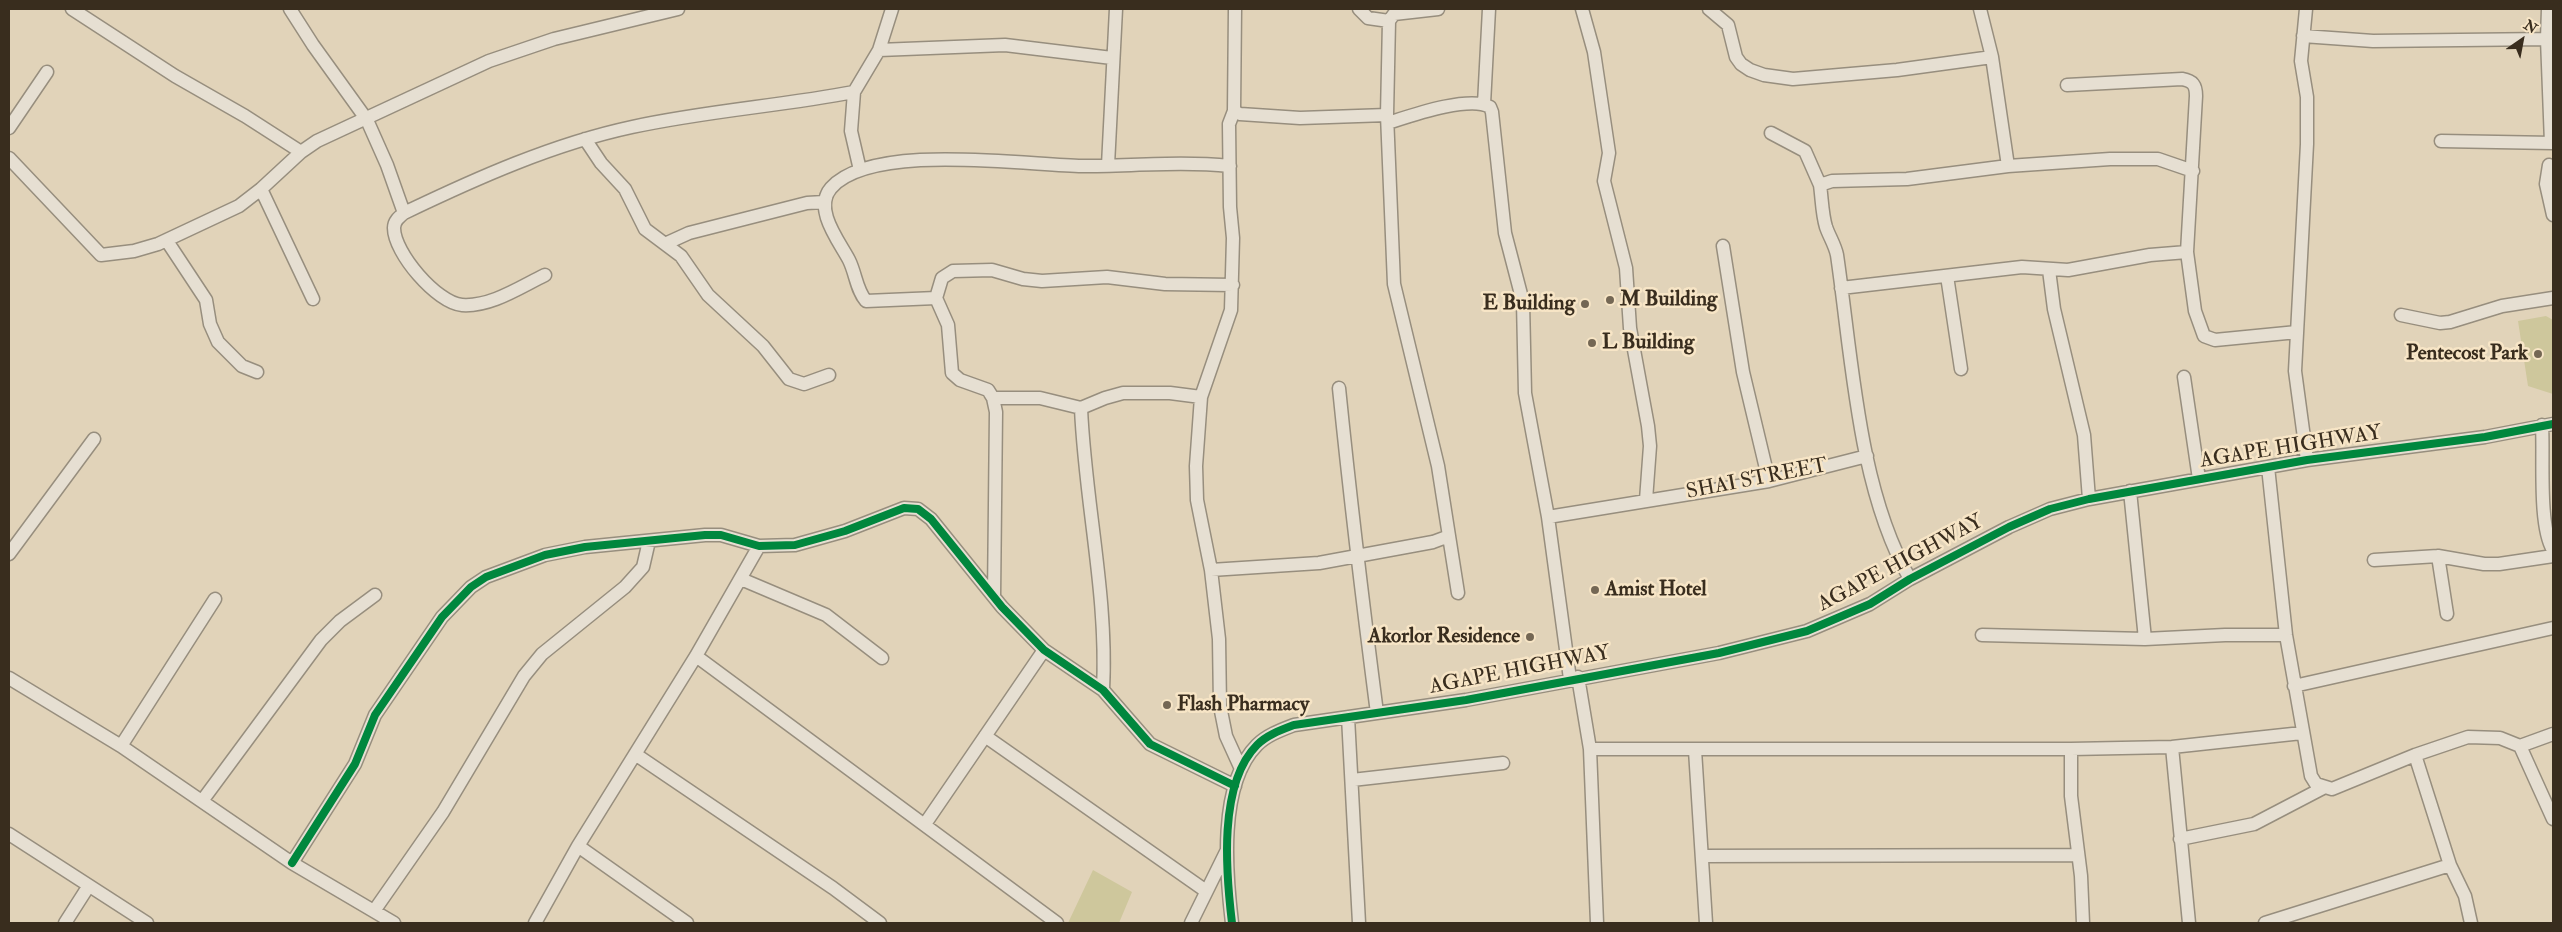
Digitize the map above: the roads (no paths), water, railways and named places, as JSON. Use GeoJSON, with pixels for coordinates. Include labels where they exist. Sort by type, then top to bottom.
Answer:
{"type":"FeatureCollection","features":[{"type":"Feature","properties":{"kind":"street"},"geometry":{"type":"LineString","coordinates":[[72,9],[175,76],[245,116],[301,152]]}},
{"type":"Feature","properties":{"kind":"street"},"geometry":{"type":"LineString","coordinates":[[290,9],[313,45],[367,120],[404,213]]}},
{"type":"Feature","properties":{"kind":"street"},"geometry":{"type":"LineString","coordinates":[[9,158],[101,255],[134,251],[167,241],[239,206],[261,189],[301,152],[334,132],[367,120],[489,61],[527,47],[591,29],[678,9]]}},
{"type":"Feature","properties":{"kind":"street"},"geometry":{"type":"LineString","coordinates":[[860,170],[851,131],[854,92],[879,50],[892,9]]}},
{"type":"Feature","properties":{"kind":"street"},"geometry":{"type":"LineString","coordinates":[[1108,165],[1116,9]]}},
{"type":"Feature","properties":{"kind":"street"},"geometry":{"type":"LineString","coordinates":[[1235,9],[1234,111],[1230,124],[1230,207],[1233,238],[1232,310],[1201,397],[1196,466],[1197,500],[1211,570],[1219,647],[1220,706],[1226,736],[1241,769]]}},
{"type":"Feature","properties":{"kind":"street"},"geometry":{"type":"LineString","coordinates":[[1359,9],[1368,18],[1389,21]]}},
{"type":"Feature","properties":{"kind":"street"},"geometry":{"type":"LineString","coordinates":[[1438,9],[1394,14],[1389,21],[1388,119],[1394,284],[1440,474],[1458,593]]}},
{"type":"Feature","properties":{"kind":"street"},"geometry":{"type":"LineString","coordinates":[[1484,104],[1489,9]]}},
{"type":"Feature","properties":{"kind":"street"},"geometry":{"type":"LineString","coordinates":[[1582,9],[1594,52],[1608,153],[1604,181],[1626,268],[1630,328],[1648,426],[1650,446],[1646,500]]}},
{"type":"Feature","properties":{"kind":"street"},"geometry":{"type":"LineString","coordinates":[[1709,9],[1728,25],[1736,57],[1741,64],[1750,70],[1764,75],[1793,79],[1897,70],[1992,57]]}},
{"type":"Feature","properties":{"kind":"street"},"geometry":{"type":"LineString","coordinates":[[1980,9],[1992,57],[2008,166]]}},
{"type":"Feature","properties":{"kind":"street"},"geometry":{"type":"LineString","coordinates":[[2306,9],[2301,61],[2307,97],[2307,144],[2295,371],[2308,460]]}},
{"type":"Feature","properties":{"kind":"street"},"geometry":{"type":"LineString","coordinates":[[2441,141],[2552,143],[2547,39],[2548,9]]}},
{"type":"Feature","properties":{"kind":"street"},"geometry":{"type":"LineString","coordinates":[[2303,36],[2373,41],[2547,39]]}},
{"type":"Feature","properties":{"kind":"street"},"geometry":{"type":"LineString","coordinates":[[879,50],[1021,45],[1112,58]]}},
{"type":"Feature","properties":{"kind":"street"},"geometry":{"type":"LineString","coordinates":[[9,128],[47,72]]}},
{"type":"Feature","properties":{"kind":"street"},"geometry":{"type":"LineString","coordinates":[[2067,85],[2182,79],[2192,82],[2196,87],[2196,96],[2187,252],[2195,311],[2204,336],[2215,340],[2231,340],[2297,332]]}},
{"type":"Feature","properties":{"kind":"street"},"geometry":{"type":"LineString","coordinates":[[545,275],[489,301],[463,305],[453,303],[442,298],[409,263],[400,248],[394,229],[395,222],[404,213],[495,171],[585,139],[632,127],[697,115],[775,106],[854,92]]}},
{"type":"Feature","properties":{"kind":"street"},"geometry":{"type":"LineString","coordinates":[[1234,111],[1240,114],[1300,118],[1388,119],[1477,103],[1484,104],[1492,112],[1505,233],[1523,302],[1525,393],[1548,516],[1558,625],[1574,678],[1590,749],[1597,923]]}},
{"type":"Feature","properties":{"kind":"street"},"geometry":{"type":"LineString","coordinates":[[1771,133],[1805,151],[1820,185],[1826,228],[1836,252],[1867,456],[1882,518],[1910,579]]}},
{"type":"Feature","properties":{"kind":"street"},"geometry":{"type":"LineString","coordinates":[[585,139],[601,164],[625,190],[645,229],[667,243],[681,256],[708,295],[763,346],[790,379],[804,384],[830,375]]}},
{"type":"Feature","properties":{"kind":"street"},"geometry":{"type":"LineString","coordinates":[[936,298],[866,301],[861,295],[850,261],[834,233],[824,202],[826,195],[836,183],[860,170],[930,159],[1032,165],[1202,163],[1230,166]]}},
{"type":"Feature","properties":{"kind":"street"},"geometry":{"type":"LineString","coordinates":[[1820,185],[1832,181],[1907,179],[2008,166],[2071,161],[2142,159],[2172,163],[2193,171]]}},
{"type":"Feature","properties":{"kind":"street"},"geometry":{"type":"LineString","coordinates":[[2549,165],[2546,184],[2553,215]]}},
{"type":"Feature","properties":{"kind":"street"},"geometry":{"type":"LineString","coordinates":[[261,189],[313,299]]}},
{"type":"Feature","properties":{"kind":"street"},"geometry":{"type":"LineString","coordinates":[[667,243],[689,233],[807,203],[824,202]]}},
{"type":"Feature","properties":{"kind":"street"},"geometry":{"type":"LineString","coordinates":[[167,241],[206,300],[210,324],[218,342],[242,366],[257,372]]}},
{"type":"Feature","properties":{"kind":"street"},"geometry":{"type":"LineString","coordinates":[[1723,246],[1743,372],[1769,481]]}},
{"type":"Feature","properties":{"kind":"street"},"geometry":{"type":"LineString","coordinates":[[1841,288],[2022,267],[2068,270],[2150,255],[2187,252]]}},
{"type":"Feature","properties":{"kind":"street"},"geometry":{"type":"LineString","coordinates":[[994,596],[996,423],[993,398],[988,390],[960,380],[952,373],[948,325],[936,298],[942,278],[953,271],[992,270],[1023,279],[1042,281],[1107,277],[1150,283],[1232,285]]}},
{"type":"Feature","properties":{"kind":"street"},"geometry":{"type":"LineString","coordinates":[[2049,270],[2054,309],[2084,435],[2089,499]]}},
{"type":"Feature","properties":{"kind":"street"},"geometry":{"type":"LineString","coordinates":[[1947,276],[1961,369]]}},
{"type":"Feature","properties":{"kind":"street"},"geometry":{"type":"LineString","coordinates":[[2401,315],[2440,323],[2450,322],[2502,306],[2553,298]]}},
{"type":"Feature","properties":{"kind":"street"},"geometry":{"type":"LineString","coordinates":[[2184,377],[2200,479]]}},
{"type":"Feature","properties":{"kind":"street"},"geometry":{"type":"LineString","coordinates":[[1339,388],[1356,556],[1363,590],[1377,713]]}},
{"type":"Feature","properties":{"kind":"street"},"geometry":{"type":"LineString","coordinates":[[993,398],[1040,398],[1081,408],[1123,393],[1170,393],[1201,397]]}},
{"type":"Feature","properties":{"kind":"street"},"geometry":{"type":"LineString","coordinates":[[1081,408],[1083,448],[1102,597],[1103,690]]}},
{"type":"Feature","properties":{"kind":"street"},"geometry":{"type":"LineString","coordinates":[[2374,560],[2438,556],[2484,564],[2515,563],[2553,553],[2548,538],[2544,509],[2548,425]]}},
{"type":"Feature","properties":{"kind":"street","name":"AGAPE HIGHWAY"},"geometry":{"type":"LineString","coordinates":[[1228,847],[1235,786],[1241,769],[1257,745],[1277,731],[1294,725],[1466,700],[1574,678],[1719,653],[1807,631],[1870,604],[1910,579],[2032,516],[2089,499],[2308,460],[2485,437],[2548,425]]}},
{"type":"Feature","properties":{"kind":"street"},"geometry":{"type":"LineString","coordinates":[[9,554],[94,439]]}},
{"type":"Feature","properties":{"kind":"street","name":"SHAI STREET"},"geometry":{"type":"LineString","coordinates":[[1548,516],[1769,481],[1867,456]]}},
{"type":"Feature","properties":{"kind":"street"},"geometry":{"type":"LineString","coordinates":[[2268,467],[2286,635],[2302,733],[2311,776],[2316,784],[2323,788],[2332,789],[2415,755],[2468,737],[2500,738],[2520,746],[2553,734]]}},
{"type":"Feature","properties":{"kind":"street"},"geometry":{"type":"LineString","coordinates":[[2130,492],[2145,639]]}},
{"type":"Feature","properties":{"kind":"street"},"geometry":{"type":"LineString","coordinates":[[292,863],[355,764],[375,715],[442,617],[466,592],[486,577],[545,555],[585,548],[649,541],[721,535],[759,546],[795,545],[821,539],[894,511],[912,507],[931,519],[994,596],[1044,650],[1103,690],[1150,744],[1235,786]]}},
{"type":"Feature","properties":{"kind":"street"},"geometry":{"type":"LineString","coordinates":[[1211,570],[1319,563],[1433,542],[1449,536]]}},
{"type":"Feature","properties":{"kind":"street"},"geometry":{"type":"LineString","coordinates":[[374,912],[439,819],[524,676],[542,654],[625,587],[642,567],[649,541]]}},
{"type":"Feature","properties":{"kind":"street"},"geometry":{"type":"LineString","coordinates":[[535,923],[578,846],[696,656],[759,546]]}},
{"type":"Feature","properties":{"kind":"street"},"geometry":{"type":"LineString","coordinates":[[2438,556],[2447,614]]}},
{"type":"Feature","properties":{"kind":"street"},"geometry":{"type":"LineString","coordinates":[[741,579],[826,615],[882,658]]}},
{"type":"Feature","properties":{"kind":"street"},"geometry":{"type":"LineString","coordinates":[[202,801],[321,640],[340,621],[375,595]]}},
{"type":"Feature","properties":{"kind":"street"},"geometry":{"type":"LineString","coordinates":[[121,746],[215,599]]}},
{"type":"Feature","properties":{"kind":"street"},"geometry":{"type":"LineString","coordinates":[[2294,686],[2553,628]]}},
{"type":"Feature","properties":{"kind":"street"},"geometry":{"type":"LineString","coordinates":[[1982,635],[2145,639],[2224,634],[2286,635]]}},
{"type":"Feature","properties":{"kind":"street"},"geometry":{"type":"LineString","coordinates":[[925,824],[1044,650]]}},
{"type":"Feature","properties":{"kind":"street"},"geometry":{"type":"LineString","coordinates":[[696,656],[1057,923]]}},
{"type":"Feature","properties":{"kind":"street"},"geometry":{"type":"LineString","coordinates":[[9,678],[121,746],[292,863],[394,923]]}},
{"type":"Feature","properties":{"kind":"street"},"geometry":{"type":"LineString","coordinates":[[1348,717],[1359,923]]}},
{"type":"Feature","properties":{"kind":"street"},"geometry":{"type":"LineString","coordinates":[[1590,749],[2071,749],[2172,747],[2302,733]]}},
{"type":"Feature","properties":{"kind":"street"},"geometry":{"type":"LineString","coordinates":[[984,736],[1206,891]]}},
{"type":"Feature","properties":{"kind":"street"},"geometry":{"type":"LineString","coordinates":[[2520,746],[2553,819]]}},
{"type":"Feature","properties":{"kind":"street"},"geometry":{"type":"LineString","coordinates":[[2172,747],[2189,923]]}},
{"type":"Feature","properties":{"kind":"street"},"geometry":{"type":"LineString","coordinates":[[2071,749],[2070,796],[2078,855],[2083,923]]}},
{"type":"Feature","properties":{"kind":"street"},"geometry":{"type":"LineString","coordinates":[[1696,750],[1704,856],[1706,923]]}},
{"type":"Feature","properties":{"kind":"street"},"geometry":{"type":"LineString","coordinates":[[635,754],[833,888],[880,923]]}},
{"type":"Feature","properties":{"kind":"street"},"geometry":{"type":"LineString","coordinates":[[2415,755],[2450,865],[2465,896],[2471,923]]}},
{"type":"Feature","properties":{"kind":"street"},"geometry":{"type":"LineString","coordinates":[[1352,780],[1503,764]]}},
{"type":"Feature","properties":{"kind":"street"},"geometry":{"type":"LineString","coordinates":[[2180,839],[2254,824],[2323,788]]}},
{"type":"Feature","properties":{"kind":"street"},"geometry":{"type":"LineString","coordinates":[[9,834],[88,887],[147,923]]}},
{"type":"Feature","properties":{"kind":"street"},"geometry":{"type":"LineString","coordinates":[[578,846],[686,923]]}},
{"type":"Feature","properties":{"kind":"street"},"geometry":{"type":"LineString","coordinates":[[1191,923],[1228,847]]}},
{"type":"Feature","properties":{"kind":"street"},"geometry":{"type":"LineString","coordinates":[[1228,847],[1232,923]]}},
{"type":"Feature","properties":{"kind":"street"},"geometry":{"type":"LineString","coordinates":[[1704,856],[2078,855]]}},
{"type":"Feature","properties":{"kind":"street"},"geometry":{"type":"LineString","coordinates":[[2265,923],[2450,865]]}},
{"type":"Feature","properties":{"kind":"street"},"geometry":{"type":"LineString","coordinates":[[65,923],[88,887]]}},
{"type":"Feature","properties":{"kind":"place","name":"M Building"},"geometry":{"type":"Point","coordinates":[1610,300]}},
{"type":"Feature","properties":{"kind":"place","name":"E Building"},"geometry":{"type":"Point","coordinates":[1585,304]}},
{"type":"Feature","properties":{"kind":"place","name":"L Building"},"geometry":{"type":"Point","coordinates":[1592,343]}},
{"type":"Feature","properties":{"kind":"place","name":"Pentecost Park"},"geometry":{"type":"Point","coordinates":[2538,354]}},
{"type":"Feature","properties":{"kind":"place","name":"Amist Hotel"},"geometry":{"type":"Point","coordinates":[1595,590]}},
{"type":"Feature","properties":{"kind":"place","name":"Akorlor Residence"},"geometry":{"type":"Point","coordinates":[1530,637]}},
{"type":"Feature","properties":{"kind":"place","name":"Flash Pharmacy"},"geometry":{"type":"Point","coordinates":[1167,705]}}]}
